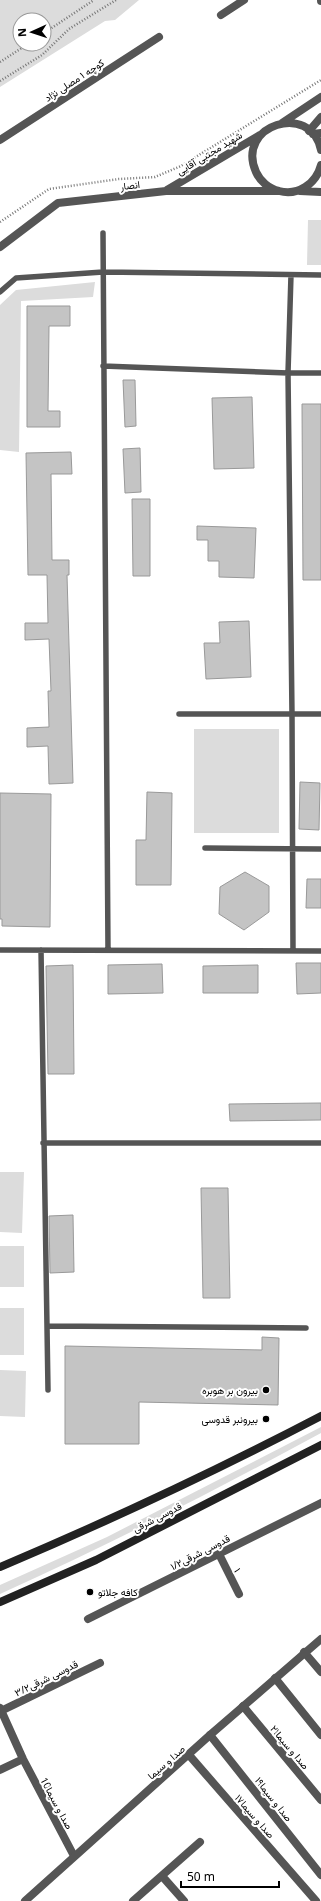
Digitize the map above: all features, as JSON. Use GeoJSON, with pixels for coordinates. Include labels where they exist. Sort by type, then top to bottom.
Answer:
{"type":"FeatureCollection","features":[{"type":"Feature","properties":{"kind":"main road","name":"قدوسی شرقی"},"geometry":{"type":"LineString","coordinates":[[0,1567],[84,1532],[228,1464],[321,1416]]}},
{"type":"Feature","properties":{"kind":"main road","name":"قدوسی شرقی"},"geometry":{"type":"LineString","coordinates":[[0,1602],[96,1560],[321,1445]]}},
{"type":"Feature","properties":{"kind":"street"},"geometry":{"type":"LineString","coordinates":[[221,15],[244,0]]}},
{"type":"Feature","properties":{"kind":"street","name":"کوچه ۱ مصلی نژاد"},"geometry":{"type":"LineString","coordinates":[[0,140],[159,37]]}},
{"type":"Feature","properties":{"kind":"street"},"geometry":{"type":"LineString","coordinates":[[282,123],[321,98]]}},
{"type":"Feature","properties":{"kind":"street"},"geometry":{"type":"LineString","coordinates":[[314,133],[321,117]]}},
{"type":"Feature","properties":{"kind":"street"},"geometry":{"type":"LineString","coordinates":[[282,123],[296,124],[314,133],[321,150]]}},
{"type":"Feature","properties":{"kind":"street","name":"شهید مجتبی آقایی"},"geometry":{"type":"LineString","coordinates":[[166,191],[271,127],[282,123]]}},
{"type":"Feature","properties":{"kind":"street"},"geometry":{"type":"LineString","coordinates":[[262,133],[256,143],[253,155],[254,167],[259,177],[267,186],[278,191]]}},
{"type":"Feature","properties":{"kind":"street"},"geometry":{"type":"LineString","coordinates":[[299,191],[308,186],[321,168]]}},
{"type":"Feature","properties":{"kind":"street","name":"انصار"},"geometry":{"type":"LineString","coordinates":[[0,247],[58,203],[166,191],[299,191]]}},
{"type":"Feature","properties":{"kind":"street"},"geometry":{"type":"LineString","coordinates":[[299,191],[321,192]]}},
{"type":"Feature","properties":{"kind":"street","name":"قدوسی شرقی۱/۲"},"geometry":{"type":"LineString","coordinates":[[88,1619],[321,1502]]}},
{"type":"Feature","properties":{"kind":"street","name":"۱"},"geometry":{"type":"LineString","coordinates":[[219,1554],[239,1594]]}},
{"type":"Feature","properties":{"kind":"street","name":"صدا و سیما"},"geometry":{"type":"LineString","coordinates":[[25,1901],[210,1735],[304,1652],[321,1639]]}},
{"type":"Feature","properties":{"kind":"street"},"geometry":{"type":"LineString","coordinates":[[304,1652],[321,1672]]}},
{"type":"Feature","properties":{"kind":"street","name":"قدوسی شرقی۳/۲"},"geometry":{"type":"LineString","coordinates":[[1,1709],[100,1663]]}},
{"type":"Feature","properties":{"kind":"street"},"geometry":{"type":"LineString","coordinates":[[275,1678],[321,1735]]}},
{"type":"Feature","properties":{"kind":"street","name":"صدا و سیما۲۱"},"geometry":{"type":"LineString","coordinates":[[243,1706],[321,1800]]}},
{"type":"Feature","properties":{"kind":"street","name":"10صدا و سیما"},"geometry":{"type":"LineString","coordinates":[[1,1709],[23,1759],[74,1856]]}},
{"type":"Feature","properties":{"kind":"street","name":"صدا و سیما۱۹"},"geometry":{"type":"LineString","coordinates":[[210,1735],[321,1875]]}},
{"type":"Feature","properties":{"kind":"street","name":"صدا و سیما۱۷"},"geometry":{"type":"LineString","coordinates":[[189,1755],[316,1901]]}},
{"type":"Feature","properties":{"kind":"street"},"geometry":{"type":"LineString","coordinates":[[0,1770],[23,1759]]}},
{"type":"Feature","properties":{"kind":"street"},"geometry":{"type":"LineString","coordinates":[[133,1901],[200,1842]]}},
{"type":"Feature","properties":{"kind":"street"},"geometry":{"type":"LineString","coordinates":[[162,1876],[184,1901]]}},
{"type":"Feature","properties":{"kind":"lane"},"geometry":{"type":"LineString","coordinates":[[103,233],[108,950]]}},
{"type":"Feature","properties":{"kind":"lane"},"geometry":{"type":"LineString","coordinates":[[0,292],[16,278],[103,272],[321,275]]}},
{"type":"Feature","properties":{"kind":"lane"},"geometry":{"type":"LineString","coordinates":[[291,275],[288,373],[293,951]]}},
{"type":"Feature","properties":{"kind":"lane"},"geometry":{"type":"LineString","coordinates":[[103,366],[321,373]]}},
{"type":"Feature","properties":{"kind":"lane"},"geometry":{"type":"LineString","coordinates":[[179,714],[321,714]]}},
{"type":"Feature","properties":{"kind":"lane"},"geometry":{"type":"LineString","coordinates":[[205,848],[321,849]]}},
{"type":"Feature","properties":{"kind":"lane"},"geometry":{"type":"LineString","coordinates":[[0,950],[321,951]]}},
{"type":"Feature","properties":{"kind":"lane"},"geometry":{"type":"LineString","coordinates":[[41,950],[48,1390]]}},
{"type":"Feature","properties":{"kind":"lane"},"geometry":{"type":"LineString","coordinates":[[43,1143],[321,1143]]}},
{"type":"Feature","properties":{"kind":"lane"},"geometry":{"type":"LineString","coordinates":[[47,1326],[306,1328]]}},
{"type":"Feature","properties":{"kind":"path"},"geometry":{"type":"LineString","coordinates":[[52,28],[94,0]]}},
{"type":"Feature","properties":{"kind":"path"},"geometry":{"type":"LineString","coordinates":[[0,81],[42,55],[69,29],[116,0]]}},
{"type":"Feature","properties":{"kind":"path"},"geometry":{"type":"LineString","coordinates":[[0,62],[16,52]]}},
{"type":"Feature","properties":{"kind":"path"},"geometry":{"type":"LineString","coordinates":[[0,222],[6,216],[49,189],[119,179],[155,177],[181,166],[321,80]]}},
{"type":"Feature","properties":{"kind":"shaded area"},"geometry":{"type":"Polygon","coordinates":[[[0,0],[139,0],[115,20],[105,21],[0,87],[0,0]]]}},
{"type":"Feature","properties":{"kind":"shaded area"},"geometry":{"type":"Polygon","coordinates":[[[308,220],[321,220],[321,265],[307,265],[308,220]]]}},
{"type":"Feature","properties":{"kind":"shaded area"},"geometry":{"type":"Polygon","coordinates":[[[95,282],[93,297],[21,301],[19,452],[0,450],[0,305],[16,290],[95,282]]]}},
{"type":"Feature","properties":{"kind":"shaded area"},"geometry":{"type":"Polygon","coordinates":[[[194,729],[279,729],[279,833],[194,833],[194,729]]]}},
{"type":"Feature","properties":{"kind":"shaded area"},"geometry":{"type":"Polygon","coordinates":[[[0,1172],[24,1172],[22,1233],[0,1232],[0,1172]]]}},
{"type":"Feature","properties":{"kind":"shaded area"},"geometry":{"type":"Polygon","coordinates":[[[0,1246],[24,1246],[24,1287],[0,1287],[0,1246]]]}},
{"type":"Feature","properties":{"kind":"shaded area"},"geometry":{"type":"Polygon","coordinates":[[[0,1308],[24,1308],[24,1355],[0,1355],[0,1308]]]}},
{"type":"Feature","properties":{"kind":"shaded area"},"geometry":{"type":"Polygon","coordinates":[[[0,1370],[26,1371],[25,1417],[0,1416],[0,1370]]]}},
{"type":"Feature","properties":{"kind":"shaded area"},"geometry":{"type":"Polygon","coordinates":[[[321,1427],[321,1433],[202,1496],[122,1537],[0,1594],[0,1585],[107,1537],[321,1427]]]}},
{"type":"Feature","properties":{"kind":"building"},"geometry":{"type":"Polygon","coordinates":[[[27,306],[70,306],[70,326],[49,326],[48,411],[60,411],[60,427],[27,427],[27,306]]]}},
{"type":"Feature","properties":{"kind":"building"},"geometry":{"type":"Polygon","coordinates":[[[123,380],[135,380],[136,426],[125,427],[123,380]]]}},
{"type":"Feature","properties":{"kind":"building"},"geometry":{"type":"Polygon","coordinates":[[[252,397],[254,468],[214,469],[212,398],[252,397]]]}},
{"type":"Feature","properties":{"kind":"building"},"geometry":{"type":"Polygon","coordinates":[[[302,404],[321,404],[321,580],[303,580],[302,404]]]}},
{"type":"Feature","properties":{"kind":"building"},"geometry":{"type":"Polygon","coordinates":[[[140,448],[141,492],[125,493],[123,449],[140,448]]]}},
{"type":"Feature","properties":{"kind":"building"},"geometry":{"type":"Polygon","coordinates":[[[71,452],[72,474],[51,474],[52,560],[69,560],[69,575],[67,575],[73,783],[49,784],[48,746],[27,747],[27,728],[49,727],[48,691],[51,691],[49,639],[25,640],[25,623],[48,623],[47,575],[28,575],[26,453],[71,452]]]}},
{"type":"Feature","properties":{"kind":"building"},"geometry":{"type":"Polygon","coordinates":[[[132,499],[150,499],[150,576],[133,576],[132,499]]]}},
{"type":"Feature","properties":{"kind":"building"},"geometry":{"type":"Polygon","coordinates":[[[197,526],[256,528],[254,578],[219,577],[219,561],[208,561],[208,540],[197,540],[197,526]]]}},
{"type":"Feature","properties":{"kind":"building"},"geometry":{"type":"Polygon","coordinates":[[[249,621],[251,677],[206,679],[204,643],[220,643],[219,622],[249,621]]]}},
{"type":"Feature","properties":{"kind":"building"},"geometry":{"type":"Polygon","coordinates":[[[300,782],[320,783],[319,830],[299,829],[300,782]]]}},
{"type":"Feature","properties":{"kind":"building"},"geometry":{"type":"Polygon","coordinates":[[[147,792],[172,793],[171,885],[136,885],[136,840],[146,840],[147,792]]]}},
{"type":"Feature","properties":{"kind":"building"},"geometry":{"type":"Polygon","coordinates":[[[0,793],[51,794],[50,927],[2,926],[2,919],[0,919],[0,793]]]}},
{"type":"Feature","properties":{"kind":"building"},"geometry":{"type":"Polygon","coordinates":[[[245,872],[269,886],[269,912],[244,930],[219,914],[220,887],[245,872]]]}},
{"type":"Feature","properties":{"kind":"building"},"geometry":{"type":"Polygon","coordinates":[[[307,879],[321,879],[321,908],[306,908],[307,879]]]}},
{"type":"Feature","properties":{"kind":"building"},"geometry":{"type":"Polygon","coordinates":[[[296,963],[321,963],[321,993],[297,994],[296,963]]]}},
{"type":"Feature","properties":{"kind":"building"},"geometry":{"type":"Polygon","coordinates":[[[162,964],[163,993],[108,994],[108,965],[162,964]]]}},
{"type":"Feature","properties":{"kind":"building"},"geometry":{"type":"Polygon","coordinates":[[[73,965],[74,1074],[48,1074],[46,966],[73,965]]]}},
{"type":"Feature","properties":{"kind":"building"},"geometry":{"type":"Polygon","coordinates":[[[258,965],[258,993],[203,993],[203,966],[258,965]]]}},
{"type":"Feature","properties":{"kind":"building"},"geometry":{"type":"Polygon","coordinates":[[[321,1103],[321,1120],[230,1121],[229,1104],[321,1103]]]}},
{"type":"Feature","properties":{"kind":"building"},"geometry":{"type":"Polygon","coordinates":[[[201,1188],[228,1188],[230,1298],[203,1298],[201,1188]]]}},
{"type":"Feature","properties":{"kind":"building"},"geometry":{"type":"Polygon","coordinates":[[[73,1215],[74,1272],[50,1273],[49,1216],[73,1215]]]}},
{"type":"Feature","properties":{"kind":"building"},"geometry":{"type":"Polygon","coordinates":[[[262,1337],[279,1338],[278,1405],[139,1402],[139,1444],[65,1444],[65,1346],[262,1350],[262,1337]]]}},
{"type":"Feature","properties":{"kind":"place","name":"بیرون بر هوبره"},"geometry":{"type":"Point","coordinates":[266,1390]}},
{"type":"Feature","properties":{"kind":"place","name":"بیرونبر قدوسی"},"geometry":{"type":"Point","coordinates":[266,1419]}},
{"type":"Feature","properties":{"kind":"place","name":"کافه جلاتو"},"geometry":{"type":"Point","coordinates":[90,1592]}}]}
